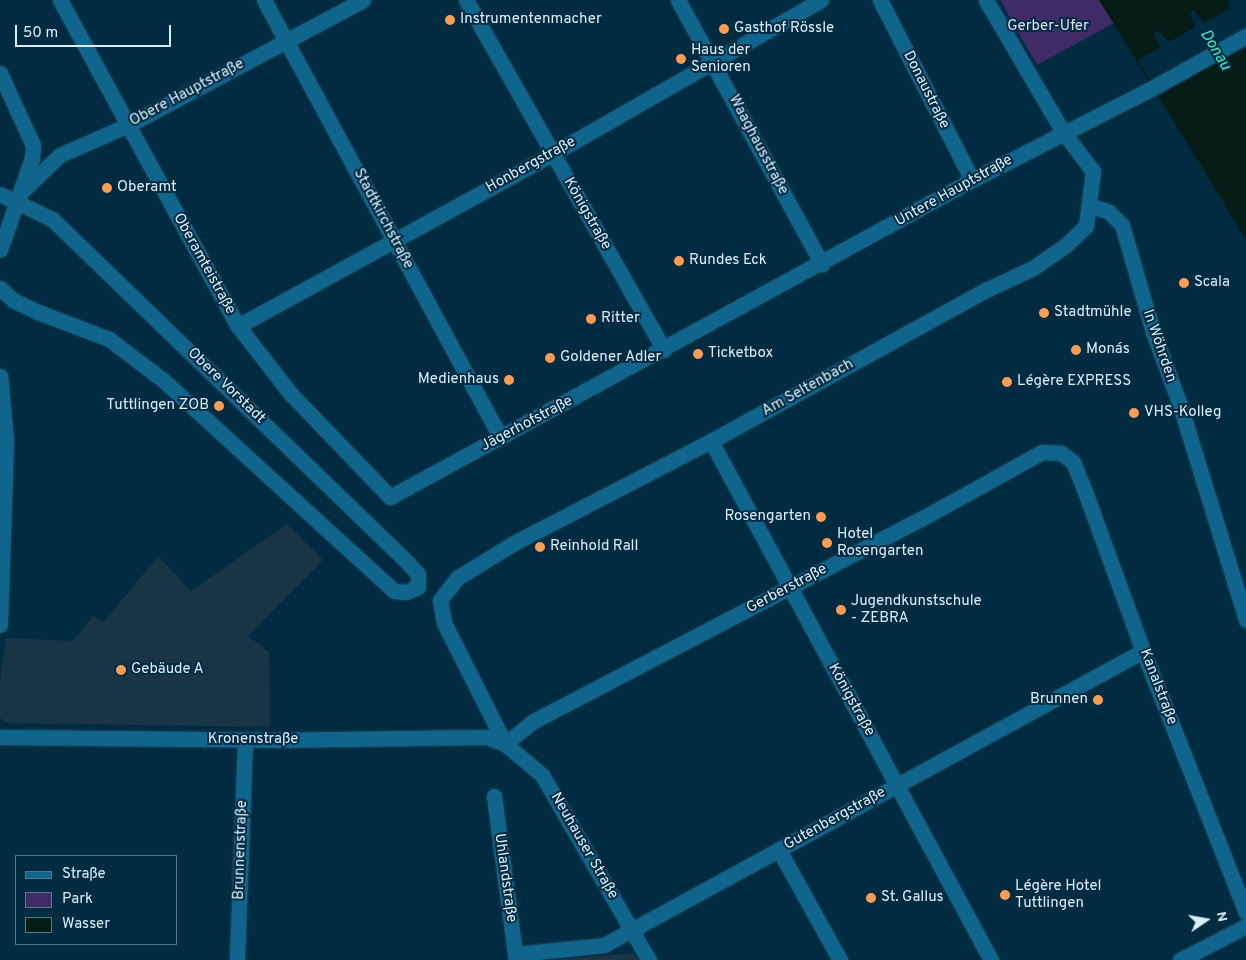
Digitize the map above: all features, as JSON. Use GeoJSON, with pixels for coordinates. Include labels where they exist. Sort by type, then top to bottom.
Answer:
{"type":"FeatureCollection","features":[{"type":"Feature","properties":{"kind":"street","name":"Oberamteistraße"},"geometry":{"type":"LineString","coordinates":[[60,0],[238,326],[291,394],[390,497]]}},
{"type":"Feature","properties":{"kind":"street","name":"Stadtkirchstraße"},"geometry":{"type":"LineString","coordinates":[[264,0],[501,438]]}},
{"type":"Feature","properties":{"kind":"street","name":"Obere Hauptstraße"},"geometry":{"type":"LineString","coordinates":[[18,199],[60,155],[128,124],[363,0]]}},
{"type":"Feature","properties":{"kind":"street","name":"Königstraße"},"geometry":{"type":"LineString","coordinates":[[466,0],[664,350]]}},
{"type":"Feature","properties":{"kind":"street","name":"Waaghausstraße"},"geometry":{"type":"LineString","coordinates":[[678,0],[822,264]]}},
{"type":"Feature","properties":{"kind":"street","name":"Honbergstraße"},"geometry":{"type":"LineString","coordinates":[[238,326],[552,154],[712,61],[822,0]]}},
{"type":"Feature","properties":{"kind":"street","name":"Donaustraße"},"geometry":{"type":"LineString","coordinates":[[880,0],[972,180]]}},
{"type":"Feature","properties":{"kind":"street","name":"Am Seltenbach"},"geometry":{"type":"LineString","coordinates":[[440,600],[457,578],[514,543],[711,441],[944,312],[1033,268],[1066,246],[1086,226],[1093,171],[1063,132],[986,0]]}},
{"type":"Feature","properties":{"kind":"street","name":"Untere Hauptstraße"},"geometry":{"type":"LineString","coordinates":[[664,350],[972,180],[1063,132],[1147,91],[1246,36]]}},
{"type":"Feature","properties":{"kind":"street"},"geometry":{"type":"LineString","coordinates":[[0,73],[33,145],[32,158],[0,250]]}},
{"type":"Feature","properties":{"kind":"street"},"geometry":{"type":"LineString","coordinates":[[0,194],[18,199]]}},
{"type":"Feature","properties":{"kind":"street","name":"Obere Vorstadt"},"geometry":{"type":"LineString","coordinates":[[18,199],[52,219],[408,563],[418,574],[418,587]]}},
{"type":"Feature","properties":{"kind":"street","name":"In Wöhrden"},"geometry":{"type":"LineString","coordinates":[[1089,205],[1109,212],[1122,225],[1153,332],[1180,405],[1246,620]]}},
{"type":"Feature","properties":{"kind":"street"},"geometry":{"type":"LineString","coordinates":[[0,288],[13,300],[109,340],[163,380],[394,591],[406,592],[418,587],[440,600],[444,623],[505,744]]}},
{"type":"Feature","properties":{"kind":"street","name":"Jägerhofstraße"},"geometry":{"type":"LineString","coordinates":[[390,497],[664,350]]}},
{"type":"Feature","properties":{"kind":"street"},"geometry":{"type":"LineString","coordinates":[[0,376],[6,441],[0,622]]}},
{"type":"Feature","properties":{"kind":"street","name":"Königstraße"},"geometry":{"type":"LineString","coordinates":[[711,441],[788,588],[899,785],[991,960]]}},
{"type":"Feature","properties":{"kind":"street","name":"Gerberstraße"},"geometry":{"type":"LineString","coordinates":[[505,744],[532,722],[1042,452],[1061,453],[1073,462]]}},
{"type":"Feature","properties":{"kind":"street","name":"Kanalstraße"},"geometry":{"type":"LineString","coordinates":[[1073,462],[1143,651],[1246,912]]}},
{"type":"Feature","properties":{"kind":"street","name":"Gutenbergstraße"},"geometry":{"type":"LineString","coordinates":[[516,957],[604,945],[633,931],[1143,651]]}},
{"type":"Feature","properties":{"kind":"street","name":"Kronenstraße"},"geometry":{"type":"LineString","coordinates":[[0,737],[245,740],[487,737],[505,744]]}},
{"type":"Feature","properties":{"kind":"street","name":"Brunnenstraße"},"geometry":{"type":"LineString","coordinates":[[237,960],[245,740]]}},
{"type":"Feature","properties":{"kind":"street","name":"Neuhauser Straße"},"geometry":{"type":"LineString","coordinates":[[505,744],[542,776],[649,960]]}},
{"type":"Feature","properties":{"kind":"street","name":"Uhlandstraße"},"geometry":{"type":"LineString","coordinates":[[494,796],[516,957]]}},
{"type":"Feature","properties":{"kind":"street"},"geometry":{"type":"LineString","coordinates":[[779,850],[840,960]]}},
{"type":"Feature","properties":{"kind":"street"},"geometry":{"type":"LineString","coordinates":[[1180,960],[1246,926]]}},
{"type":"Feature","properties":{"kind":"shaded area"},"geometry":{"type":"Polygon","coordinates":[[[287,524],[323,560],[248,636],[269,652],[270,727],[8,723],[0,718],[0,681],[6,638],[73,641],[93,616],[103,623],[158,556],[191,591],[287,524]]]}},
{"type":"Feature","properties":{"kind":"shaded area"},"geometry":{"type":"Polygon","coordinates":[[[634,953],[638,960],[553,960],[609,955],[634,953]]]}},
{"type":"Feature","properties":{"kind":"green space","name":"Gerber-Ufer"},"geometry":{"type":"Polygon","coordinates":[[[1000,0],[1099,0],[1114,23],[1037,65],[1000,0]]]}},
{"type":"Feature","properties":{"kind":"water","name":"Donau"},"geometry":{"type":"Polygon","coordinates":[[[1099,0],[1246,0],[1246,241],[1224,203],[1099,0]]]}},
{"type":"Feature","properties":{"kind":"pier"},"geometry":{"type":"Polygon","coordinates":[[[1228,0],[1246,0],[1246,47],[1160,95],[1138,60],[1160,47],[1154,34],[1157,30],[1169,42],[1195,27],[1190,12],[1193,10],[1204,23],[1230,8],[1228,0]]]}},
{"type":"Feature","properties":{"kind":"place","name":"Instrumentenmacher"},"geometry":{"type":"Point","coordinates":[450,20]}},
{"type":"Feature","properties":{"kind":"place","name":"Gasthof Rössle"},"geometry":{"type":"Point","coordinates":[724,29]}},
{"type":"Feature","properties":{"kind":"place","name":"Haus der Senioren"},"geometry":{"type":"Point","coordinates":[681,59]}},
{"type":"Feature","properties":{"kind":"place","name":"Oberamt"},"geometry":{"type":"Point","coordinates":[107,188]}},
{"type":"Feature","properties":{"kind":"place","name":"Rundes Eck"},"geometry":{"type":"Point","coordinates":[679,261]}},
{"type":"Feature","properties":{"kind":"place","name":"Scala"},"geometry":{"type":"Point","coordinates":[1184,283]}},
{"type":"Feature","properties":{"kind":"place","name":"Stadtmühle"},"geometry":{"type":"Point","coordinates":[1044,313]}},
{"type":"Feature","properties":{"kind":"place","name":"Ritter"},"geometry":{"type":"Point","coordinates":[591,319]}},
{"type":"Feature","properties":{"kind":"place","name":"Monás"},"geometry":{"type":"Point","coordinates":[1076,350]}},
{"type":"Feature","properties":{"kind":"place","name":"Ticketbox"},"geometry":{"type":"Point","coordinates":[698,354]}},
{"type":"Feature","properties":{"kind":"place","name":"Goldener Adler"},"geometry":{"type":"Point","coordinates":[550,358]}},
{"type":"Feature","properties":{"kind":"place","name":"Medienhaus"},"geometry":{"type":"Point","coordinates":[509,380]}},
{"type":"Feature","properties":{"kind":"place","name":"Légère EXPRESS"},"geometry":{"type":"Point","coordinates":[1007,382]}},
{"type":"Feature","properties":{"kind":"place","name":"Tuttlingen ZOB"},"geometry":{"type":"Point","coordinates":[219,406]}},
{"type":"Feature","properties":{"kind":"place","name":"VHS-Kolleg"},"geometry":{"type":"Point","coordinates":[1134,413]}},
{"type":"Feature","properties":{"kind":"place","name":"Rosengarten"},"geometry":{"type":"Point","coordinates":[821,517]}},
{"type":"Feature","properties":{"kind":"place","name":"Hotel Rosengarten"},"geometry":{"type":"Point","coordinates":[827,543]}},
{"type":"Feature","properties":{"kind":"place","name":"Reinhold Rall"},"geometry":{"type":"Point","coordinates":[540,547]}},
{"type":"Feature","properties":{"kind":"place","name":"Jugendkunstschule - ZEBRA"},"geometry":{"type":"Point","coordinates":[841,610]}},
{"type":"Feature","properties":{"kind":"place","name":"Gebäude A"},"geometry":{"type":"Point","coordinates":[121,670]}},
{"type":"Feature","properties":{"kind":"place","name":"Brunnen"},"geometry":{"type":"Point","coordinates":[1098,700]}},
{"type":"Feature","properties":{"kind":"place","name":"Légère Hotel Tuttlingen"},"geometry":{"type":"Point","coordinates":[1005,895]}},
{"type":"Feature","properties":{"kind":"place","name":"St. Gallus"},"geometry":{"type":"Point","coordinates":[871,898]}}]}
